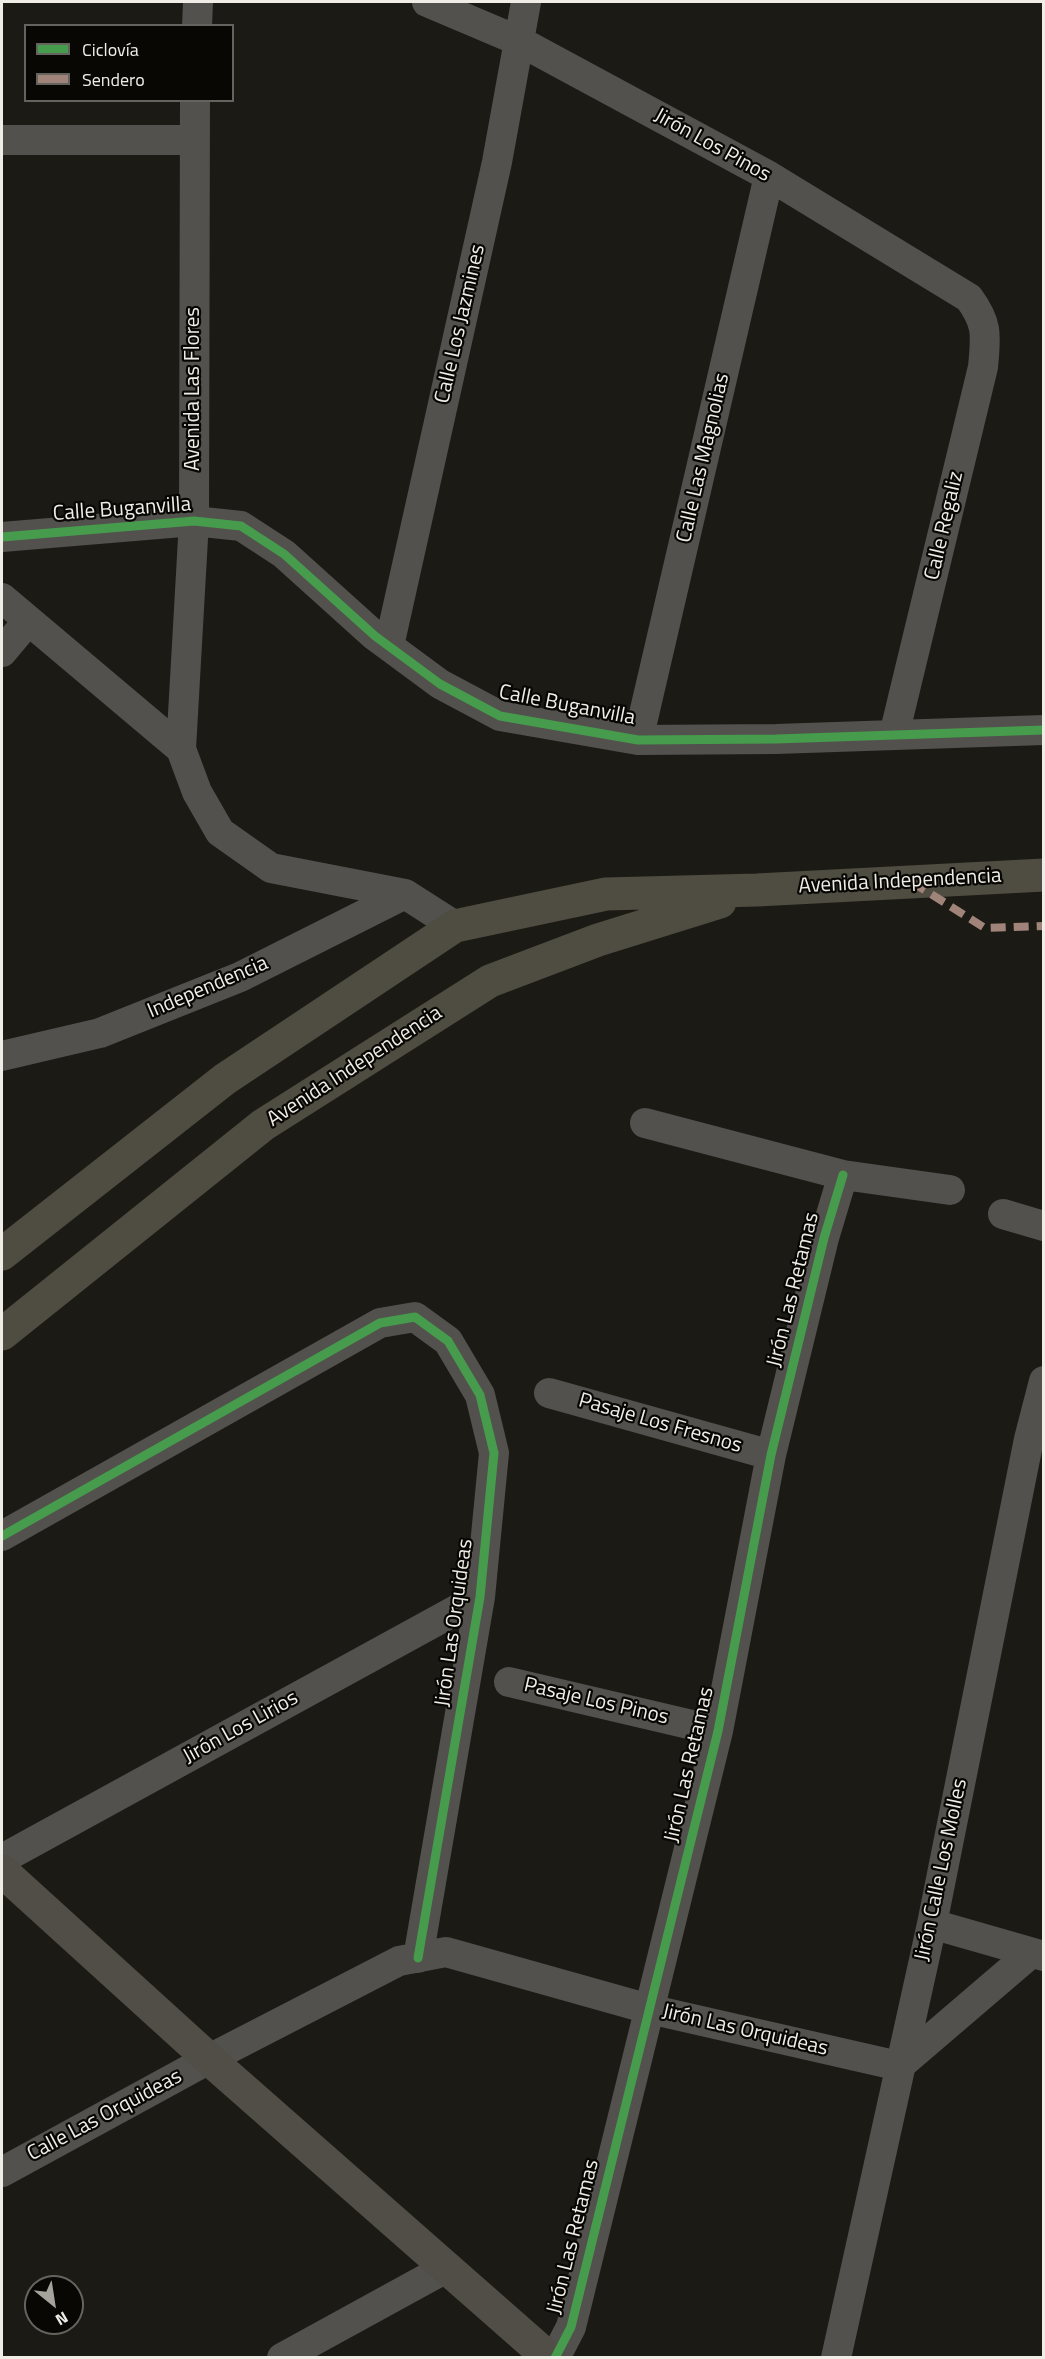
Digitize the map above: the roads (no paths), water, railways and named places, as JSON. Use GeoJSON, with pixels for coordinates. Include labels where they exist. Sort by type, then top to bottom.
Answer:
{"type":"FeatureCollection","features":[{"type":"Feature","properties":{"kind":"main road","name":"Avenida Independencia"},"geometry":{"type":"LineString","coordinates":[[2,1254],[225,1079],[454,926],[606,894],[757,890],[1044,874]]}},
{"type":"Feature","properties":{"kind":"main road","name":"Avenida Independencia"},"geometry":{"type":"LineString","coordinates":[[2,1334],[263,1125],[490,981],[598,940],[757,890]]}},
{"type":"Feature","properties":{"kind":"street"},"geometry":{"type":"LineString","coordinates":[[197,24],[198,2]]}},
{"type":"Feature","properties":{"kind":"street","name":"Jirón Los Pinos"},"geometry":{"type":"LineString","coordinates":[[427,2],[519,40],[769,177],[969,298],[982,315]]}},
{"type":"Feature","properties":{"kind":"street","name":"Calle Los Jazmines"},"geometry":{"type":"LineString","coordinates":[[390,646],[497,162],[526,2]]}},
{"type":"Feature","properties":{"kind":"street","name":"Avenida Las Flores"},"geometry":{"type":"LineString","coordinates":[[181,749],[194,521],[195,102]]}},
{"type":"Feature","properties":{"kind":"street"},"geometry":{"type":"LineString","coordinates":[[2,140],[195,140]]}},
{"type":"Feature","properties":{"kind":"street","name":"Calle Las Magnolias"},"geometry":{"type":"LineString","coordinates":[[638,740],[769,177]]}},
{"type":"Feature","properties":{"kind":"street","name":"Calle Regaliz"},"geometry":{"type":"LineString","coordinates":[[894,735],[983,367],[986,338],[982,315]]}},
{"type":"Feature","properties":{"kind":"street","name":"Calle Buganvilla"},"geometry":{"type":"LineString","coordinates":[[2,537],[194,521],[241,526],[285,554],[375,636],[440,684],[500,716],[638,740],[776,739],[1044,730]]}},
{"type":"Feature","properties":{"kind":"street"},"geometry":{"type":"LineString","coordinates":[[2,598],[181,749],[197,792],[220,832],[271,868],[405,894],[454,926]]}},
{"type":"Feature","properties":{"kind":"street"},"geometry":{"type":"LineString","coordinates":[[2,652],[28,621]]}},
{"type":"Feature","properties":{"kind":"street","name":"Independencia"},"geometry":{"type":"LineString","coordinates":[[2,1056],[100,1033],[230,981],[405,894]]}},
{"type":"Feature","properties":{"kind":"street"},"geometry":{"type":"LineString","coordinates":[[645,1123],[843,1176],[950,1190]]}},
{"type":"Feature","properties":{"kind":"street","name":"Jirón Las Retamas"},"geometry":{"type":"LineString","coordinates":[[555,2358],[571,2327],[718,1731],[771,1455],[824,1238],[843,1176]]}},
{"type":"Feature","properties":{"kind":"street"},"geometry":{"type":"LineString","coordinates":[[1003,1214],[1044,1226]]}},
{"type":"Feature","properties":{"kind":"street","name":"Jirón Las Orquideas"},"geometry":{"type":"LineString","coordinates":[[2,1536],[380,1323],[416,1317],[448,1341],[480,1395],[494,1453],[480,1597],[418,1958]]}},
{"type":"Feature","properties":{"kind":"street","name":"Jirón Calle Los Molles"},"geometry":{"type":"LineString","coordinates":[[836,2358],[1036,1441],[1044,1381]]}},
{"type":"Feature","properties":{"kind":"street","name":"Pasaje Los Fresnos"},"geometry":{"type":"LineString","coordinates":[[549,1393],[771,1455]]}},
{"type":"Feature","properties":{"kind":"street","name":"Jirón Los Lirios"},"geometry":{"type":"LineString","coordinates":[[2,1859],[480,1597]]}},
{"type":"Feature","properties":{"kind":"street","name":"Pasaje Los Pinos"},"geometry":{"type":"LineString","coordinates":[[508,1682],[718,1731]]}},
{"type":"Feature","properties":{"kind":"street"},"geometry":{"type":"LineString","coordinates":[[2,1871],[209,2060],[549,2358]]}},
{"type":"Feature","properties":{"kind":"street"},"geometry":{"type":"LineString","coordinates":[[932,1924],[1037,1955]]}},
{"type":"Feature","properties":{"kind":"street","name":"Jirón Las Orquideas"},"geometry":{"type":"LineString","coordinates":[[209,2060],[399,1961],[446,1952],[649,2009],[899,2066]]}},
{"type":"Feature","properties":{"kind":"street"},"geometry":{"type":"LineString","coordinates":[[899,2066],[1037,1955]]}},
{"type":"Feature","properties":{"kind":"street","name":"Calle Las Orquideas"},"geometry":{"type":"LineString","coordinates":[[2,2172],[209,2060]]}},
{"type":"Feature","properties":{"kind":"street"},"geometry":{"type":"LineString","coordinates":[[282,2358],[446,2268]]}}]}
